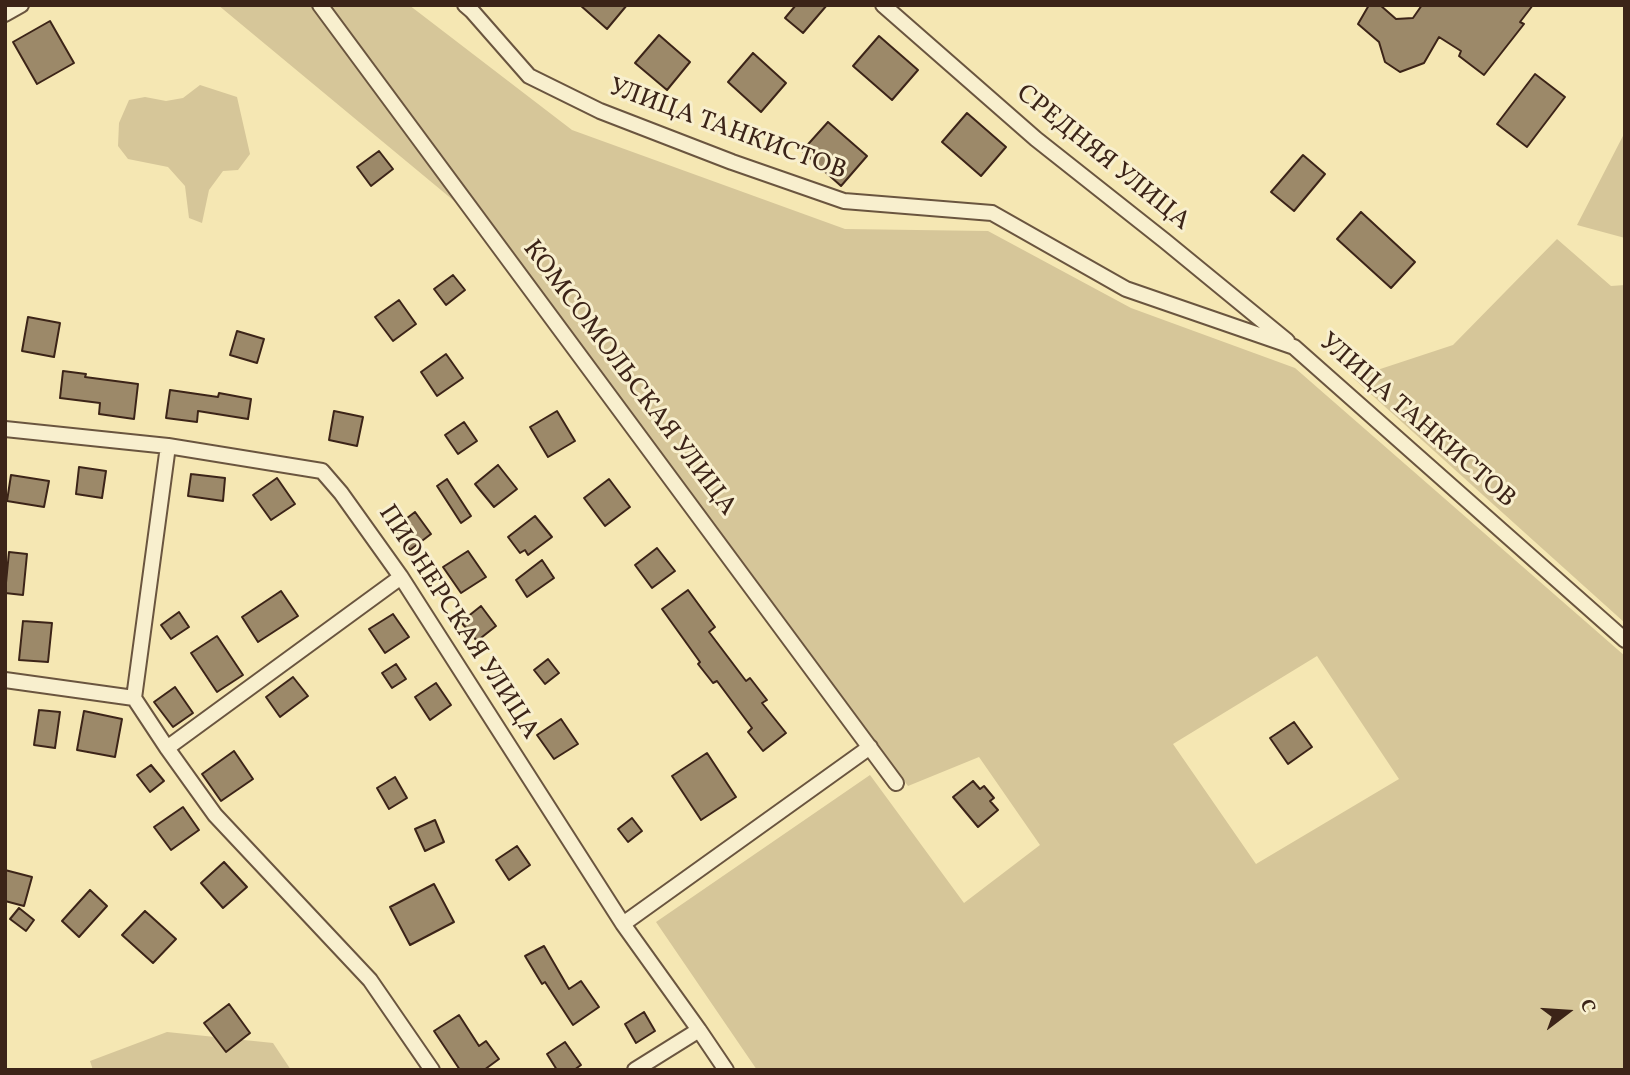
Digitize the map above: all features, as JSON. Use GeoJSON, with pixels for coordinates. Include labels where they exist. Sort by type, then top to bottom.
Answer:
{"type":"FeatureCollection","features":[{"type":"Feature","properties":{"kind":"street"},"geometry":{"type":"LineString","coordinates":[[5,14],[21,5]]}},
{"type":"Feature","properties":{"kind":"street","name":"КОМСОМОЛЬСКАЯ УЛИЦА"},"geometry":{"type":"LineString","coordinates":[[320,5],[896,783]]}},
{"type":"Feature","properties":{"kind":"street","name":"УЛИЦА ТАНКИСТОВ"},"geometry":{"type":"LineString","coordinates":[[465,5],[529,76],[600,111],[732,162],[844,201],[992,213],[1126,289],[1294,347],[1625,640]]}},
{"type":"Feature","properties":{"kind":"street","name":"СРЕДНЯЯ УЛИЦА"},"geometry":{"type":"LineString","coordinates":[[883,5],[1036,139],[1294,347]]}},
{"type":"Feature","properties":{"kind":"street","name":"ПИОНЕРСКАЯ УЛИЦА"},"geometry":{"type":"LineString","coordinates":[[5,429],[168,446],[322,471],[341,492],[401,577],[624,924],[726,1070]]}},
{"type":"Feature","properties":{"kind":"street"},"geometry":{"type":"LineString","coordinates":[[168,446],[134,698],[215,815],[370,980],[432,1070]]}},
{"type":"Feature","properties":{"kind":"street"},"geometry":{"type":"LineString","coordinates":[[167,748],[401,577]]}},
{"type":"Feature","properties":{"kind":"street"},"geometry":{"type":"LineString","coordinates":[[5,680],[134,698]]}},
{"type":"Feature","properties":{"kind":"street"},"geometry":{"type":"LineString","coordinates":[[624,924],[870,747]]}},
{"type":"Feature","properties":{"kind":"street"},"geometry":{"type":"LineString","coordinates":[[635,1070],[699,1030]]}},
{"type":"Feature","properties":{"kind":"shaded area"},"geometry":{"type":"Polygon","coordinates":[[[218,5],[409,5],[572,130],[845,229],[988,231],[1131,308],[1295,368],[1625,656],[1625,1070],[757,1070],[656,922],[870,775],[964,903],[1040,845],[979,757],[908,786],[500,239],[218,5]],[[1317,656],[1173,744],[1256,864],[1399,779],[1317,656]]]}},
{"type":"Feature","properties":{"kind":"shaded area"},"geometry":{"type":"Polygon","coordinates":[[[200,85],[237,97],[250,154],[238,170],[223,171],[209,190],[202,223],[189,218],[185,186],[168,167],[128,159],[118,146],[119,123],[129,100],[145,97],[166,101],[183,98],[200,85]]]}},
{"type":"Feature","properties":{"kind":"shaded area"},"geometry":{"type":"Polygon","coordinates":[[[1625,132],[1625,238],[1577,225],[1625,132]]]}},
{"type":"Feature","properties":{"kind":"shaded area"},"geometry":{"type":"Polygon","coordinates":[[[1557,239],[1611,286],[1625,285],[1625,623],[1353,378],[1453,345],[1557,239]]]}},
{"type":"Feature","properties":{"kind":"shaded area"},"geometry":{"type":"Polygon","coordinates":[[[167,1032],[273,1043],[291,1070],[93,1070],[90,1061],[167,1032]]]}},
{"type":"Feature","properties":{"kind":"building"},"geometry":{"type":"Polygon","coordinates":[[[580,5],[627,5],[607,29],[580,5]]]}},
{"type":"Feature","properties":{"kind":"building"},"geometry":{"type":"Polygon","coordinates":[[[796,5],[827,5],[803,33],[785,18],[796,5]]]}},
{"type":"Feature","properties":{"kind":"building"},"geometry":{"type":"Polygon","coordinates":[[[1369,5],[1380,5],[1396,19],[1413,18],[1422,5],[1533,5],[1520,22],[1524,24],[1484,75],[1459,56],[1461,51],[1439,37],[1424,63],[1400,72],[1385,62],[1379,42],[1358,24],[1369,5]]]}},
{"type":"Feature","properties":{"kind":"building"},"geometry":{"type":"Polygon","coordinates":[[[50,21],[74,63],[37,84],[13,42],[50,21]]]}},
{"type":"Feature","properties":{"kind":"building"},"geometry":{"type":"Polygon","coordinates":[[[659,35],[690,62],[667,90],[635,63],[659,35]]]}},
{"type":"Feature","properties":{"kind":"building"},"geometry":{"type":"Polygon","coordinates":[[[879,36],[918,70],[892,100],[853,66],[879,36]]]}},
{"type":"Feature","properties":{"kind":"building"},"geometry":{"type":"Polygon","coordinates":[[[753,53],[786,83],[761,112],[728,82],[753,53]]]}},
{"type":"Feature","properties":{"kind":"building"},"geometry":{"type":"Polygon","coordinates":[[[1535,74],[1565,97],[1527,147],[1497,124],[1535,74]]]}},
{"type":"Feature","properties":{"kind":"building"},"geometry":{"type":"Polygon","coordinates":[[[967,113],[1006,147],[981,176],[942,142],[967,113]]]}},
{"type":"Feature","properties":{"kind":"building"},"geometry":{"type":"Polygon","coordinates":[[[828,122],[867,156],[841,186],[802,151],[828,122]]]}},
{"type":"Feature","properties":{"kind":"building"},"geometry":{"type":"Polygon","coordinates":[[[379,151],[393,169],[371,186],[357,167],[379,151]]]}},
{"type":"Feature","properties":{"kind":"building"},"geometry":{"type":"Polygon","coordinates":[[[1303,155],[1325,174],[1294,211],[1271,192],[1303,155]]]}},
{"type":"Feature","properties":{"kind":"building"},"geometry":{"type":"Polygon","coordinates":[[[1361,212],[1415,262],[1391,288],[1337,239],[1361,212]]]}},
{"type":"Feature","properties":{"kind":"building"},"geometry":{"type":"Polygon","coordinates":[[[453,275],[465,290],[446,305],[434,289],[453,275]]]}},
{"type":"Feature","properties":{"kind":"building"},"geometry":{"type":"Polygon","coordinates":[[[399,300],[416,324],[393,341],[375,317],[399,300]]]}},
{"type":"Feature","properties":{"kind":"building"},"geometry":{"type":"Polygon","coordinates":[[[28,317],[60,323],[54,357],[22,351],[28,317]]]}},
{"type":"Feature","properties":{"kind":"building"},"geometry":{"type":"Polygon","coordinates":[[[237,331],[264,339],[257,363],[230,355],[237,331]]]}},
{"type":"Feature","properties":{"kind":"building"},"geometry":{"type":"Polygon","coordinates":[[[446,354],[463,378],[437,396],[421,372],[446,354]]]}},
{"type":"Feature","properties":{"kind":"building"},"geometry":{"type":"Polygon","coordinates":[[[63,371],[86,374],[85,377],[138,384],[134,419],[99,414],[100,403],[60,398],[63,371]]]}},
{"type":"Feature","properties":{"kind":"building"},"geometry":{"type":"Polygon","coordinates":[[[170,390],[218,397],[219,393],[251,399],[248,419],[198,411],[197,422],[166,418],[170,390]]]}},
{"type":"Feature","properties":{"kind":"building"},"geometry":{"type":"Polygon","coordinates":[[[334,411],[363,417],[357,446],[329,440],[334,411]]]}},
{"type":"Feature","properties":{"kind":"building"},"geometry":{"type":"Polygon","coordinates":[[[557,411],[575,441],[548,457],[530,427],[557,411]]]}},
{"type":"Feature","properties":{"kind":"building"},"geometry":{"type":"Polygon","coordinates":[[[464,422],[477,441],[458,454],[445,435],[464,422]]]}},
{"type":"Feature","properties":{"kind":"building"},"geometry":{"type":"Polygon","coordinates":[[[498,465],[517,489],[494,507],[475,484],[498,465]]]}},
{"type":"Feature","properties":{"kind":"building"},"geometry":{"type":"Polygon","coordinates":[[[79,467],[106,471],[102,498],[76,494],[79,467]]]}},
{"type":"Feature","properties":{"kind":"building"},"geometry":{"type":"Polygon","coordinates":[[[191,474],[225,478],[223,501],[188,496],[191,474]]]}},
{"type":"Feature","properties":{"kind":"building"},"geometry":{"type":"Polygon","coordinates":[[[11,475],[49,481],[44,507],[7,501],[11,475]]]}},
{"type":"Feature","properties":{"kind":"building"},"geometry":{"type":"Polygon","coordinates":[[[277,478],[295,504],[271,520],[253,495],[277,478]]]}},
{"type":"Feature","properties":{"kind":"building"},"geometry":{"type":"Polygon","coordinates":[[[447,479],[471,516],[461,523],[437,486],[447,479]]]}},
{"type":"Feature","properties":{"kind":"building"},"geometry":{"type":"Polygon","coordinates":[[[609,479],[630,507],[605,526],[584,498],[609,479]]]}},
{"type":"Feature","properties":{"kind":"building"},"geometry":{"type":"Polygon","coordinates":[[[415,512],[431,534],[410,550],[394,528],[415,512]]]}},
{"type":"Feature","properties":{"kind":"building"},"geometry":{"type":"Polygon","coordinates":[[[535,516],[552,537],[528,555],[525,550],[520,553],[508,537],[535,516]]]}},
{"type":"Feature","properties":{"kind":"building"},"geometry":{"type":"Polygon","coordinates":[[[657,548],[675,571],[652,588],[635,565],[657,548]]]}},
{"type":"Feature","properties":{"kind":"building"},"geometry":{"type":"Polygon","coordinates":[[[468,551],[486,577],[461,593],[443,567],[468,551]]]}},
{"type":"Feature","properties":{"kind":"building"},"geometry":{"type":"Polygon","coordinates":[[[9,552],[27,554],[23,595],[5,593],[9,552]]]}},
{"type":"Feature","properties":{"kind":"building"},"geometry":{"type":"Polygon","coordinates":[[[542,560],[554,578],[527,597],[516,580],[542,560]]]}},
{"type":"Feature","properties":{"kind":"building"},"geometry":{"type":"Polygon","coordinates":[[[688,590],[715,627],[709,632],[746,681],[750,678],[767,700],[762,703],[786,733],[763,751],[748,732],[752,728],[717,681],[713,683],[698,664],[700,662],[662,609],[688,590]]]}},
{"type":"Feature","properties":{"kind":"building"},"geometry":{"type":"Polygon","coordinates":[[[281,591],[298,616],[258,642],[242,617],[281,591]]]}},
{"type":"Feature","properties":{"kind":"building"},"geometry":{"type":"Polygon","coordinates":[[[481,606],[496,626],[477,641],[461,622],[481,606]]]}},
{"type":"Feature","properties":{"kind":"building"},"geometry":{"type":"Polygon","coordinates":[[[179,612],[189,627],[171,639],[161,625],[179,612]]]}},
{"type":"Feature","properties":{"kind":"building"},"geometry":{"type":"Polygon","coordinates":[[[393,614],[409,637],[385,653],[369,629],[393,614]]]}},
{"type":"Feature","properties":{"kind":"building"},"geometry":{"type":"Polygon","coordinates":[[[23,621],[52,623],[48,662],[19,660],[23,621]]]}},
{"type":"Feature","properties":{"kind":"building"},"geometry":{"type":"Polygon","coordinates":[[[217,636],[243,675],[217,692],[191,653],[217,636]]]}},
{"type":"Feature","properties":{"kind":"building"},"geometry":{"type":"Polygon","coordinates":[[[548,659],[559,673],[545,684],[534,670],[548,659]]]}},
{"type":"Feature","properties":{"kind":"building"},"geometry":{"type":"Polygon","coordinates":[[[396,664],[406,679],[392,688],[382,673],[396,664]]]}},
{"type":"Feature","properties":{"kind":"building"},"geometry":{"type":"Polygon","coordinates":[[[293,677],[308,696],[280,717],[266,697],[293,677]]]}},
{"type":"Feature","properties":{"kind":"building"},"geometry":{"type":"Polygon","coordinates":[[[436,683],[451,705],[430,720],[415,697],[436,683]]]}},
{"type":"Feature","properties":{"kind":"building"},"geometry":{"type":"Polygon","coordinates":[[[175,687],[193,713],[173,727],[154,702],[175,687]]]}},
{"type":"Feature","properties":{"kind":"building"},"geometry":{"type":"Polygon","coordinates":[[[39,710],[60,712],[55,748],[34,745],[39,710]]]}},
{"type":"Feature","properties":{"kind":"building"},"geometry":{"type":"Polygon","coordinates":[[[84,711],[122,719],[115,757],[77,750],[84,711]]]}},
{"type":"Feature","properties":{"kind":"building"},"geometry":{"type":"Polygon","coordinates":[[[561,719],[578,744],[554,759],[537,735],[561,719]]]}},
{"type":"Feature","properties":{"kind":"building"},"geometry":{"type":"Polygon","coordinates":[[[1294,722],[1312,747],[1288,764],[1270,738],[1294,722]]]}},
{"type":"Feature","properties":{"kind":"building"},"geometry":{"type":"Polygon","coordinates":[[[234,751],[253,779],[221,801],[202,774],[234,751]]]}},
{"type":"Feature","properties":{"kind":"building"},"geometry":{"type":"Polygon","coordinates":[[[707,753],[736,797],[701,820],[672,776],[707,753]]]}},
{"type":"Feature","properties":{"kind":"building"},"geometry":{"type":"Polygon","coordinates":[[[151,765],[164,781],[150,792],[137,775],[151,765]]]}},
{"type":"Feature","properties":{"kind":"building"},"geometry":{"type":"Polygon","coordinates":[[[395,777],[407,798],[389,809],[377,788],[395,777]]]}},
{"type":"Feature","properties":{"kind":"building"},"geometry":{"type":"Polygon","coordinates":[[[973,781],[980,789],[984,786],[994,798],[990,801],[998,810],[978,827],[953,797],[973,781]]]}},
{"type":"Feature","properties":{"kind":"building"},"geometry":{"type":"Polygon","coordinates":[[[183,807],[199,830],[171,850],[154,827],[183,807]]]}},
{"type":"Feature","properties":{"kind":"building"},"geometry":{"type":"Polygon","coordinates":[[[632,818],[642,831],[628,842],[618,829],[632,818]]]}},
{"type":"Feature","properties":{"kind":"building"},"geometry":{"type":"Polygon","coordinates":[[[435,820],[444,842],[425,851],[415,829],[435,820]]]}},
{"type":"Feature","properties":{"kind":"building"},"geometry":{"type":"Polygon","coordinates":[[[517,846],[530,865],[509,880],[496,860],[517,846]]]}},
{"type":"Feature","properties":{"kind":"building"},"geometry":{"type":"Polygon","coordinates":[[[224,862],[247,887],[223,908],[201,883],[224,862]]]}},
{"type":"Feature","properties":{"kind":"building"},"geometry":{"type":"Polygon","coordinates":[[[5,870],[32,877],[24,906],[5,901],[5,870]]]}},
{"type":"Feature","properties":{"kind":"building"},"geometry":{"type":"Polygon","coordinates":[[[434,884],[454,922],[410,945],[390,907],[434,884]]]}},
{"type":"Feature","properties":{"kind":"building"},"geometry":{"type":"Polygon","coordinates":[[[90,890],[107,906],[79,937],[62,921],[90,890]]]}},
{"type":"Feature","properties":{"kind":"building"},"geometry":{"type":"Polygon","coordinates":[[[19,908],[34,920],[26,931],[10,919],[19,908]]]}},
{"type":"Feature","properties":{"kind":"building"},"geometry":{"type":"Polygon","coordinates":[[[145,911],[176,939],[153,963],[122,935],[145,911]]]}},
{"type":"Feature","properties":{"kind":"building"},"geometry":{"type":"Polygon","coordinates":[[[544,946],[569,989],[581,981],[599,1007],[573,1025],[525,956],[544,946]]]}},
{"type":"Feature","properties":{"kind":"building"},"geometry":{"type":"Polygon","coordinates":[[[229,1004],[250,1033],[226,1052],[204,1023],[229,1004]]]}},
{"type":"Feature","properties":{"kind":"building"},"geometry":{"type":"Polygon","coordinates":[[[644,1012],[655,1031],[636,1043],[625,1024],[644,1012]]]}},
{"type":"Feature","properties":{"kind":"building"},"geometry":{"type":"Polygon","coordinates":[[[459,1015],[479,1046],[486,1041],[499,1059],[484,1070],[460,1070],[434,1031],[459,1015]]]}},
{"type":"Feature","properties":{"kind":"building"},"geometry":{"type":"Polygon","coordinates":[[[565,1042],[581,1065],[574,1070],[557,1070],[547,1054],[565,1042]]]}}]}
